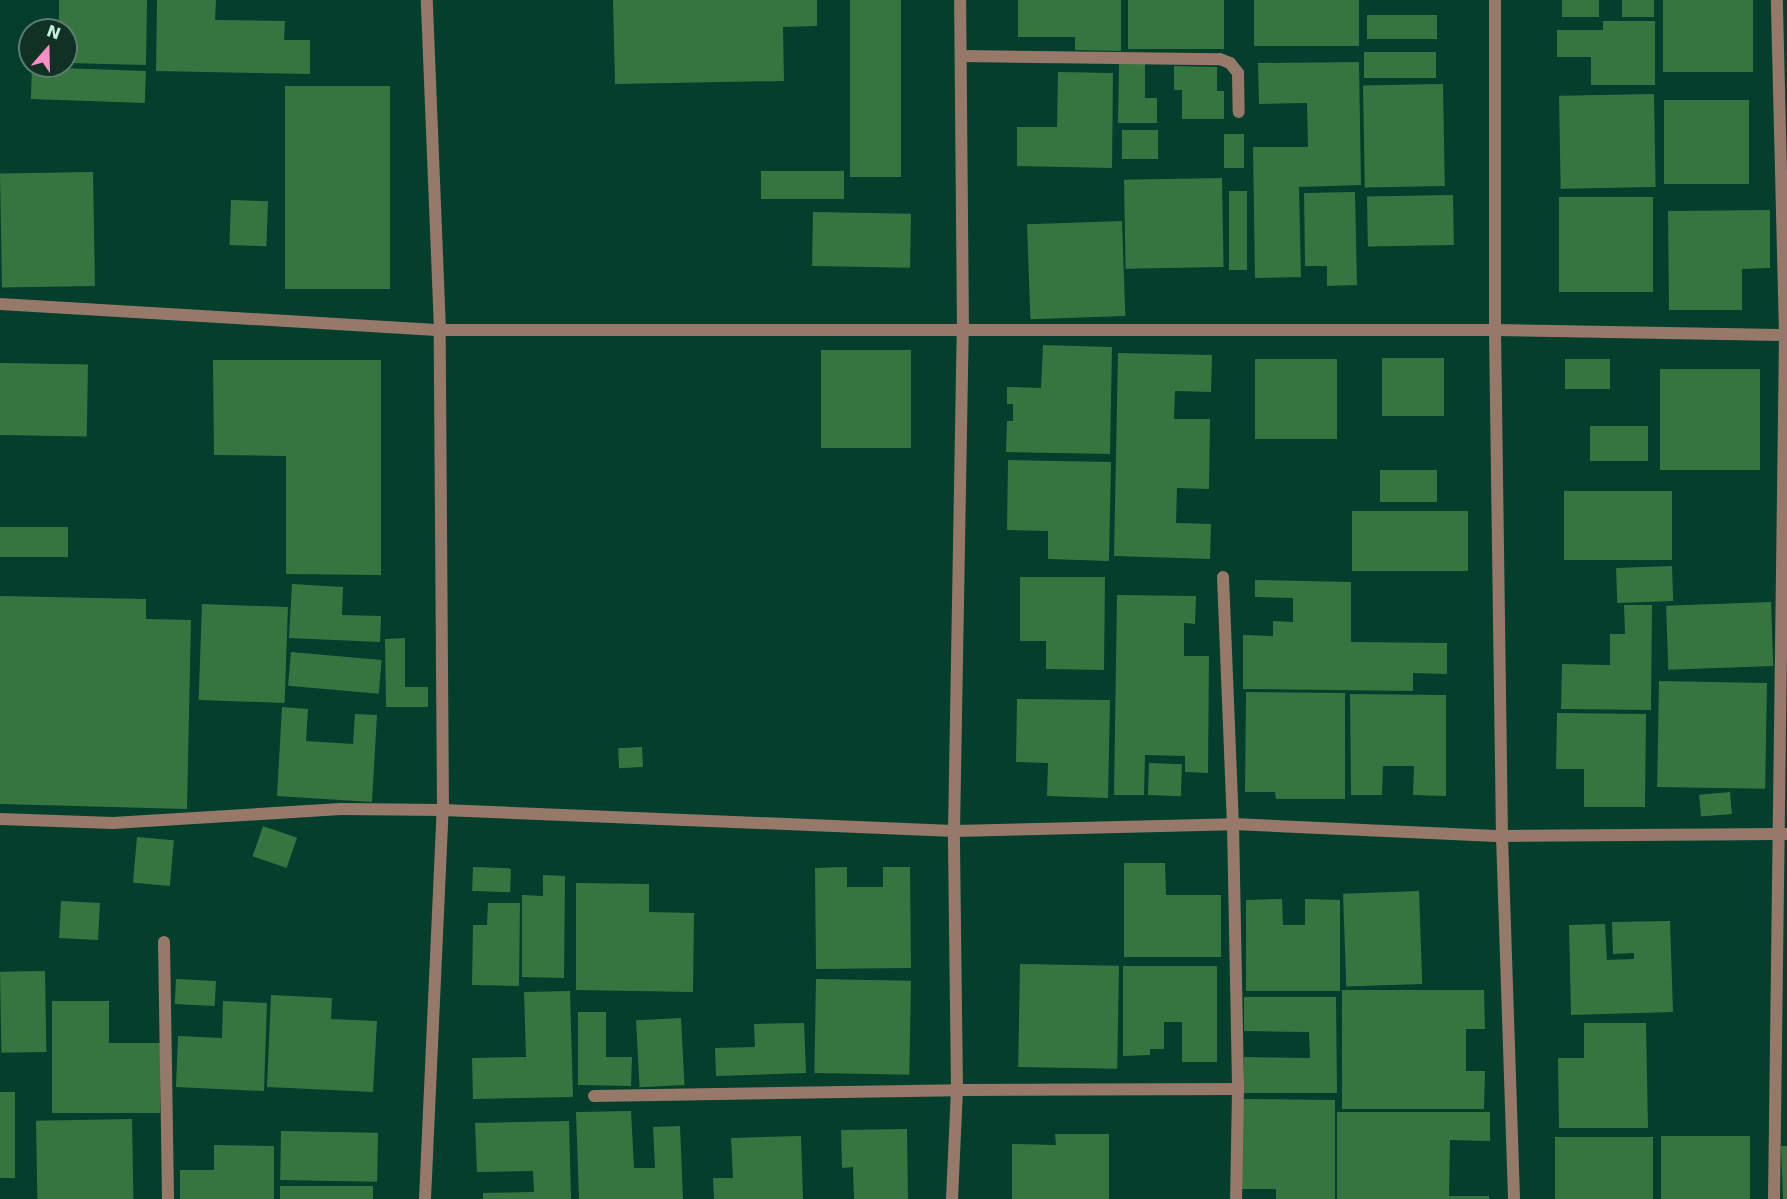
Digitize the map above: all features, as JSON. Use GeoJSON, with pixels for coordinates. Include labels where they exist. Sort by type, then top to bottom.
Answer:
{"type":"FeatureCollection","features":[{"type":"Feature","properties":{"kind":"street"},"geometry":{"type":"LineString","coordinates":[[425,1199],[443,810],[440,330],[427,0]]}},
{"type":"Feature","properties":{"kind":"street"},"geometry":{"type":"LineString","coordinates":[[952,1199],[957,1090],[954,831],[963,332],[960,0]]}},
{"type":"Feature","properties":{"kind":"street"},"geometry":{"type":"LineString","coordinates":[[1496,0],[1495,330],[1502,836],[1514,1199]]}},
{"type":"Feature","properties":{"kind":"street"},"geometry":{"type":"LineString","coordinates":[[1774,1199],[1782,834],[1786,335],[1782,56],[1777,0]]}},
{"type":"Feature","properties":{"kind":"street"},"geometry":{"type":"LineString","coordinates":[[961,56],[1220,59],[1230,63],[1238,73],[1239,112]]}},
{"type":"Feature","properties":{"kind":"street"},"geometry":{"type":"LineString","coordinates":[[0,304],[440,330],[963,332],[1495,330],[1786,335]]}},
{"type":"Feature","properties":{"kind":"street"},"geometry":{"type":"LineString","coordinates":[[1223,577],[1233,824],[1238,1089],[1236,1199]]}},
{"type":"Feature","properties":{"kind":"street"},"geometry":{"type":"LineString","coordinates":[[0,819],[113,823],[270,812],[443,810],[954,831],[1233,824],[1502,836],[1782,834]]}},
{"type":"Feature","properties":{"kind":"street"},"geometry":{"type":"LineString","coordinates":[[164,942],[168,1199]]}},
{"type":"Feature","properties":{"kind":"street"},"geometry":{"type":"LineString","coordinates":[[594,1096],[957,1090],[1238,1089]]}},
{"type":"Feature","properties":{"kind":"building"},"geometry":{"type":"Polygon","coordinates":[[[59,0],[147,0],[146,65],[78,63],[78,18],[59,18],[59,0]]]}},
{"type":"Feature","properties":{"kind":"building"},"geometry":{"type":"Polygon","coordinates":[[[157,0],[216,0],[215,20],[285,21],[284,40],[310,40],[310,74],[156,71],[157,0]]]}},
{"type":"Feature","properties":{"kind":"building"},"geometry":{"type":"Polygon","coordinates":[[[613,0],[817,0],[817,26],[783,27],[784,81],[615,84],[613,0]]]}},
{"type":"Feature","properties":{"kind":"building"},"geometry":{"type":"Polygon","coordinates":[[[850,0],[901,0],[901,177],[850,177],[850,0]]]}},
{"type":"Feature","properties":{"kind":"building"},"geometry":{"type":"Polygon","coordinates":[[[1018,0],[1121,0],[1121,51],[1075,50],[1075,37],[1018,37],[1018,0]]]}},
{"type":"Feature","properties":{"kind":"building"},"geometry":{"type":"Polygon","coordinates":[[[1128,0],[1224,0],[1224,49],[1128,49],[1128,0]]]}},
{"type":"Feature","properties":{"kind":"building"},"geometry":{"type":"Polygon","coordinates":[[[1254,0],[1359,0],[1359,46],[1254,46],[1254,0]]]}},
{"type":"Feature","properties":{"kind":"building"},"geometry":{"type":"Polygon","coordinates":[[[1562,0],[1599,0],[1599,17],[1562,17],[1562,0]]]}},
{"type":"Feature","properties":{"kind":"building"},"geometry":{"type":"Polygon","coordinates":[[[1622,0],[1654,0],[1654,17],[1622,17],[1622,0]]]}},
{"type":"Feature","properties":{"kind":"building"},"geometry":{"type":"Polygon","coordinates":[[[1663,0],[1753,0],[1753,72],[1663,72],[1663,0]]]}},
{"type":"Feature","properties":{"kind":"building"},"geometry":{"type":"Polygon","coordinates":[[[1367,15],[1437,15],[1437,39],[1367,39],[1367,15]]]}},
{"type":"Feature","properties":{"kind":"building"},"geometry":{"type":"Polygon","coordinates":[[[1603,21],[1655,21],[1655,85],[1591,85],[1591,57],[1557,57],[1557,30],[1603,30],[1603,21]]]}},
{"type":"Feature","properties":{"kind":"building"},"geometry":{"type":"Polygon","coordinates":[[[1364,52],[1436,52],[1436,78],[1364,78],[1364,52]]]}},
{"type":"Feature","properties":{"kind":"building"},"geometry":{"type":"Polygon","coordinates":[[[1359,62],[1361,185],[1299,187],[1301,277],[1255,278],[1253,147],[1308,147],[1307,103],[1259,104],[1258,63],[1359,62]]]}},
{"type":"Feature","properties":{"kind":"building"},"geometry":{"type":"Polygon","coordinates":[[[1119,64],[1145,64],[1145,98],[1157,98],[1157,123],[1118,123],[1119,64]]]}},
{"type":"Feature","properties":{"kind":"building"},"geometry":{"type":"Polygon","coordinates":[[[1174,66],[1217,67],[1217,91],[1224,91],[1224,119],[1182,119],[1182,90],[1174,90],[1174,66]]]}},
{"type":"Feature","properties":{"kind":"building"},"geometry":{"type":"Polygon","coordinates":[[[78,69],[146,71],[145,103],[31,99],[32,78],[78,78],[78,69]]]}},
{"type":"Feature","properties":{"kind":"building"},"geometry":{"type":"Polygon","coordinates":[[[1058,72],[1113,73],[1112,168],[1017,166],[1017,127],[1057,127],[1058,72]]]}},
{"type":"Feature","properties":{"kind":"building"},"geometry":{"type":"Polygon","coordinates":[[[1443,84],[1445,186],[1365,187],[1363,85],[1443,84]]]}},
{"type":"Feature","properties":{"kind":"building"},"geometry":{"type":"Polygon","coordinates":[[[285,86],[390,86],[390,289],[285,289],[285,86]]]}},
{"type":"Feature","properties":{"kind":"building"},"geometry":{"type":"Polygon","coordinates":[[[1654,94],[1656,187],[1561,189],[1559,96],[1654,94]]]}},
{"type":"Feature","properties":{"kind":"building"},"geometry":{"type":"Polygon","coordinates":[[[1664,100],[1749,100],[1749,184],[1664,184],[1664,100]]]}},
{"type":"Feature","properties":{"kind":"building"},"geometry":{"type":"Polygon","coordinates":[[[1122,130],[1158,130],[1158,159],[1122,159],[1122,130]]]}},
{"type":"Feature","properties":{"kind":"building"},"geometry":{"type":"Polygon","coordinates":[[[1224,134],[1244,134],[1244,168],[1224,168],[1224,134]]]}},
{"type":"Feature","properties":{"kind":"building"},"geometry":{"type":"Polygon","coordinates":[[[761,171],[844,171],[844,199],[761,199],[761,171]]]}},
{"type":"Feature","properties":{"kind":"building"},"geometry":{"type":"Polygon","coordinates":[[[93,172],[95,286],[2,288],[0,174],[93,172]]]}},
{"type":"Feature","properties":{"kind":"building"},"geometry":{"type":"Polygon","coordinates":[[[1222,178],[1224,267],[1126,269],[1124,180],[1222,178]]]}},
{"type":"Feature","properties":{"kind":"building"},"geometry":{"type":"Polygon","coordinates":[[[1229,191],[1247,191],[1247,270],[1229,270],[1229,191]]]}},
{"type":"Feature","properties":{"kind":"building"},"geometry":{"type":"Polygon","coordinates":[[[1355,192],[1357,285],[1327,286],[1327,266],[1305,266],[1304,193],[1355,192]]]}},
{"type":"Feature","properties":{"kind":"building"},"geometry":{"type":"Polygon","coordinates":[[[1453,195],[1454,245],[1368,246],[1367,197],[1453,195]]]}},
{"type":"Feature","properties":{"kind":"building"},"geometry":{"type":"Polygon","coordinates":[[[1559,197],[1653,197],[1653,292],[1559,292],[1559,197]]]}},
{"type":"Feature","properties":{"kind":"building"},"geometry":{"type":"Polygon","coordinates":[[[231,200],[268,201],[266,246],[229,245],[231,200]]]}},
{"type":"Feature","properties":{"kind":"building"},"geometry":{"type":"Polygon","coordinates":[[[1770,210],[1770,268],[1742,269],[1742,310],[1669,310],[1668,211],[1770,210]]]}},
{"type":"Feature","properties":{"kind":"building"},"geometry":{"type":"Polygon","coordinates":[[[813,212],[911,214],[910,268],[812,266],[813,212]]]}},
{"type":"Feature","properties":{"kind":"building"},"geometry":{"type":"Polygon","coordinates":[[[1122,221],[1125,316],[1030,319],[1027,224],[1122,221]]]}},
{"type":"Feature","properties":{"kind":"building"},"geometry":{"type":"Polygon","coordinates":[[[1043,345],[1112,347],[1110,454],[1006,452],[1007,421],[1013,421],[1013,404],[1007,404],[1007,387],[1041,388],[1043,345]]]}},
{"type":"Feature","properties":{"kind":"building"},"geometry":{"type":"Polygon","coordinates":[[[821,350],[911,350],[911,448],[821,448],[821,350]]]}},
{"type":"Feature","properties":{"kind":"building"},"geometry":{"type":"Polygon","coordinates":[[[1118,353],[1212,355],[1211,392],[1175,391],[1174,419],[1210,419],[1209,489],[1177,488],[1176,523],[1211,524],[1210,559],[1114,556],[1118,353]]]}},
{"type":"Feature","properties":{"kind":"building"},"geometry":{"type":"Polygon","coordinates":[[[1382,358],[1444,358],[1444,416],[1382,416],[1382,358]]]}},
{"type":"Feature","properties":{"kind":"building"},"geometry":{"type":"Polygon","coordinates":[[[1255,359],[1337,359],[1337,439],[1255,439],[1255,359]]]}},
{"type":"Feature","properties":{"kind":"building"},"geometry":{"type":"Polygon","coordinates":[[[1565,359],[1610,359],[1610,389],[1565,389],[1565,359]]]}},
{"type":"Feature","properties":{"kind":"building"},"geometry":{"type":"Polygon","coordinates":[[[213,360],[381,360],[381,575],[286,574],[286,456],[214,455],[213,360]]]}},
{"type":"Feature","properties":{"kind":"building"},"geometry":{"type":"Polygon","coordinates":[[[0,363],[88,365],[87,437],[0,435],[0,363]]]}},
{"type":"Feature","properties":{"kind":"building"},"geometry":{"type":"Polygon","coordinates":[[[1660,369],[1760,369],[1760,470],[1660,470],[1660,369]]]}},
{"type":"Feature","properties":{"kind":"building"},"geometry":{"type":"Polygon","coordinates":[[[1590,426],[1648,426],[1648,461],[1590,461],[1590,426]]]}},
{"type":"Feature","properties":{"kind":"building"},"geometry":{"type":"Polygon","coordinates":[[[1008,460],[1111,462],[1109,561],[1048,559],[1048,531],[1007,530],[1008,460]]]}},
{"type":"Feature","properties":{"kind":"building"},"geometry":{"type":"Polygon","coordinates":[[[1380,470],[1437,470],[1437,502],[1380,502],[1380,470]]]}},
{"type":"Feature","properties":{"kind":"building"},"geometry":{"type":"Polygon","coordinates":[[[1564,491],[1672,491],[1672,560],[1564,560],[1564,491]]]}},
{"type":"Feature","properties":{"kind":"building"},"geometry":{"type":"Polygon","coordinates":[[[1352,511],[1468,511],[1468,571],[1352,571],[1352,511]]]}},
{"type":"Feature","properties":{"kind":"building"},"geometry":{"type":"Polygon","coordinates":[[[0,527],[68,527],[68,557],[0,557],[0,527]]]}},
{"type":"Feature","properties":{"kind":"building"},"geometry":{"type":"Polygon","coordinates":[[[1672,566],[1673,601],[1617,603],[1616,568],[1672,566]]]}},
{"type":"Feature","properties":{"kind":"building"},"geometry":{"type":"Polygon","coordinates":[[[1020,577],[1105,577],[1104,670],[1046,669],[1046,641],[1020,641],[1020,577]]]}},
{"type":"Feature","properties":{"kind":"building"},"geometry":{"type":"Polygon","coordinates":[[[1255,580],[1351,582],[1351,642],[1447,643],[1447,674],[1413,673],[1413,691],[1243,689],[1243,635],[1273,636],[1273,621],[1293,622],[1293,598],[1255,597],[1255,580]]]}},
{"type":"Feature","properties":{"kind":"building"},"geometry":{"type":"Polygon","coordinates":[[[292,584],[343,587],[342,615],[381,616],[380,642],[289,638],[292,584]]]}},
{"type":"Feature","properties":{"kind":"building"},"geometry":{"type":"Polygon","coordinates":[[[1117,595],[1196,596],[1195,624],[1184,623],[1184,656],[1209,656],[1208,773],[1185,772],[1185,756],[1145,755],[1144,795],[1114,795],[1117,595]]]}},
{"type":"Feature","properties":{"kind":"building"},"geometry":{"type":"Polygon","coordinates":[[[0,596],[146,599],[146,619],[191,620],[187,809],[0,804],[0,596]]]}},
{"type":"Feature","properties":{"kind":"building"},"geometry":{"type":"Polygon","coordinates":[[[1771,602],[1773,666],[1668,670],[1666,606],[1771,602]]]}},
{"type":"Feature","properties":{"kind":"building"},"geometry":{"type":"Polygon","coordinates":[[[202,604],[288,607],[285,703],[199,700],[202,604]]]}},
{"type":"Feature","properties":{"kind":"building"},"geometry":{"type":"Polygon","coordinates":[[[1624,605],[1652,605],[1651,710],[1561,709],[1562,664],[1610,665],[1610,634],[1625,634],[1624,605]]]}},
{"type":"Feature","properties":{"kind":"building"},"geometry":{"type":"Polygon","coordinates":[[[405,638],[405,687],[428,687],[428,707],[386,707],[385,639],[405,638]]]}},
{"type":"Feature","properties":{"kind":"building"},"geometry":{"type":"Polygon","coordinates":[[[291,652],[382,660],[379,694],[288,686],[291,652]]]}},
{"type":"Feature","properties":{"kind":"building"},"geometry":{"type":"Polygon","coordinates":[[[1659,681],[1767,683],[1765,789],[1657,787],[1659,681]]]}},
{"type":"Feature","properties":{"kind":"building"},"geometry":{"type":"Polygon","coordinates":[[[1246,692],[1345,693],[1345,799],[1276,799],[1275,792],[1245,792],[1246,692]]]}},
{"type":"Feature","properties":{"kind":"building"},"geometry":{"type":"Polygon","coordinates":[[[1350,694],[1446,695],[1446,796],[1413,795],[1414,766],[1383,766],[1382,795],[1351,795],[1350,694]]]}},
{"type":"Feature","properties":{"kind":"building"},"geometry":{"type":"Polygon","coordinates":[[[1017,699],[1110,700],[1108,798],[1047,796],[1048,763],[1016,762],[1017,699]]]}},
{"type":"Feature","properties":{"kind":"building"},"geometry":{"type":"Polygon","coordinates":[[[282,707],[308,709],[306,741],[353,744],[355,714],[377,715],[372,802],[277,796],[282,707]]]}},
{"type":"Feature","properties":{"kind":"building"},"geometry":{"type":"Polygon","coordinates":[[[1557,713],[1646,714],[1645,807],[1584,807],[1584,769],[1556,769],[1557,713]]]}},
{"type":"Feature","properties":{"kind":"building"},"geometry":{"type":"Polygon","coordinates":[[[642,747],[643,767],[619,768],[618,748],[642,747]]]}},
{"type":"Feature","properties":{"kind":"building"},"geometry":{"type":"Polygon","coordinates":[[[1149,763],[1182,764],[1181,796],[1148,795],[1149,763]]]}},
{"type":"Feature","properties":{"kind":"building"},"geometry":{"type":"Polygon","coordinates":[[[1730,792],[1732,814],[1701,817],[1699,795],[1730,792]]]}},
{"type":"Feature","properties":{"kind":"building"},"geometry":{"type":"Polygon","coordinates":[[[263,826],[297,838],[287,868],[253,856],[263,826]]]}},
{"type":"Feature","properties":{"kind":"building"},"geometry":{"type":"Polygon","coordinates":[[[137,837],[174,840],[170,886],[133,883],[137,837]]]}},
{"type":"Feature","properties":{"kind":"building"},"geometry":{"type":"Polygon","coordinates":[[[1124,863],[1165,863],[1166,895],[1221,895],[1221,957],[1124,957],[1124,863]]]}},
{"type":"Feature","properties":{"kind":"building"},"geometry":{"type":"Polygon","coordinates":[[[473,867],[511,868],[510,892],[472,891],[473,867]]]}},
{"type":"Feature","properties":{"kind":"building"},"geometry":{"type":"Polygon","coordinates":[[[847,867],[847,887],[883,887],[883,867],[910,867],[911,968],[816,969],[815,868],[847,867]]]}},
{"type":"Feature","properties":{"kind":"building"},"geometry":{"type":"Polygon","coordinates":[[[543,875],[565,876],[564,978],[522,977],[522,895],[543,896],[543,875]]]}},
{"type":"Feature","properties":{"kind":"building"},"geometry":{"type":"Polygon","coordinates":[[[576,883],[649,884],[649,912],[694,913],[693,992],[576,990],[576,883]]]}},
{"type":"Feature","properties":{"kind":"building"},"geometry":{"type":"Polygon","coordinates":[[[1419,891],[1422,984],[1346,987],[1343,894],[1419,891]]]}},
{"type":"Feature","properties":{"kind":"building"},"geometry":{"type":"Polygon","coordinates":[[[1282,899],[1283,925],[1305,925],[1305,899],[1340,900],[1340,991],[1246,991],[1246,900],[1282,899]]]}},
{"type":"Feature","properties":{"kind":"building"},"geometry":{"type":"Polygon","coordinates":[[[61,901],[100,903],[98,940],[59,938],[61,901]]]}},
{"type":"Feature","properties":{"kind":"building"},"geometry":{"type":"Polygon","coordinates":[[[488,903],[520,903],[519,986],[472,985],[473,925],[487,925],[488,903]]]}},
{"type":"Feature","properties":{"kind":"building"},"geometry":{"type":"Polygon","coordinates":[[[1670,921],[1673,1012],[1571,1015],[1569,925],[1605,924],[1607,960],[1634,959],[1634,953],[1613,954],[1612,922],[1670,921]]]}},
{"type":"Feature","properties":{"kind":"building"},"geometry":{"type":"Polygon","coordinates":[[[1020,964],[1119,966],[1117,1069],[1018,1067],[1020,964]]]}},
{"type":"Feature","properties":{"kind":"building"},"geometry":{"type":"Polygon","coordinates":[[[1123,966],[1217,966],[1217,1062],[1182,1062],[1182,1022],[1164,1022],[1164,1049],[1150,1049],[1150,1055],[1123,1056],[1123,966]]]}},
{"type":"Feature","properties":{"kind":"building"},"geometry":{"type":"Polygon","coordinates":[[[45,971],[46,1052],[1,1053],[0,972],[45,971]]]}},
{"type":"Feature","properties":{"kind":"building"},"geometry":{"type":"Polygon","coordinates":[[[176,979],[216,981],[215,1006],[175,1004],[176,979]]]}},
{"type":"Feature","properties":{"kind":"building"},"geometry":{"type":"Polygon","coordinates":[[[816,979],[911,981],[909,1075],[814,1073],[816,979]]]}},
{"type":"Feature","properties":{"kind":"building"},"geometry":{"type":"Polygon","coordinates":[[[1342,990],[1484,990],[1485,1029],[1466,1029],[1466,1071],[1485,1071],[1484,1109],[1342,1109],[1342,990]]]}},
{"type":"Feature","properties":{"kind":"building"},"geometry":{"type":"Polygon","coordinates":[[[570,991],[573,1097],[473,1099],[472,1058],[526,1057],[524,992],[570,991]]]}},
{"type":"Feature","properties":{"kind":"building"},"geometry":{"type":"Polygon","coordinates":[[[271,995],[332,998],[331,1019],[377,1021],[373,1092],[267,1087],[271,995]]]}},
{"type":"Feature","properties":{"kind":"building"},"geometry":{"type":"Polygon","coordinates":[[[1244,997],[1336,997],[1337,1093],[1244,1093],[1244,1057],[1310,1058],[1309,1032],[1244,1031],[1244,997]]]}},
{"type":"Feature","properties":{"kind":"building"},"geometry":{"type":"Polygon","coordinates":[[[52,1001],[109,1001],[109,1043],[161,1043],[160,1113],[52,1113],[52,1001]]]}},
{"type":"Feature","properties":{"kind":"building"},"geometry":{"type":"Polygon","coordinates":[[[223,1001],[267,1003],[264,1091],[176,1087],[178,1036],[222,1038],[223,1001]]]}},
{"type":"Feature","properties":{"kind":"building"},"geometry":{"type":"Polygon","coordinates":[[[578,1012],[606,1012],[606,1057],[632,1057],[631,1086],[578,1085],[578,1012]]]}},
{"type":"Feature","properties":{"kind":"building"},"geometry":{"type":"Polygon","coordinates":[[[681,1018],[685,1085],[640,1087],[636,1020],[681,1018]]]}},
{"type":"Feature","properties":{"kind":"building"},"geometry":{"type":"Polygon","coordinates":[[[804,1023],[806,1073],[716,1076],[715,1048],[755,1047],[754,1024],[804,1023]]]}},
{"type":"Feature","properties":{"kind":"building"},"geometry":{"type":"Polygon","coordinates":[[[1584,1023],[1646,1023],[1648,1128],[1559,1128],[1558,1058],[1584,1058],[1584,1023]]]}},
{"type":"Feature","properties":{"kind":"building"},"geometry":{"type":"Polygon","coordinates":[[[0,1092],[15,1092],[15,1178],[0,1178],[0,1092]]]}},
{"type":"Feature","properties":{"kind":"building"},"geometry":{"type":"Polygon","coordinates":[[[1241,1099],[1335,1100],[1335,1199],[1276,1199],[1276,1189],[1241,1189],[1241,1099]]]}},
{"type":"Feature","properties":{"kind":"building"},"geometry":{"type":"Polygon","coordinates":[[[631,1111],[634,1168],[655,1168],[653,1127],[680,1126],[683,1199],[579,1199],[576,1112],[631,1111]]]}},
{"type":"Feature","properties":{"kind":"building"},"geometry":{"type":"Polygon","coordinates":[[[1337,1112],[1490,1112],[1490,1141],[1450,1140],[1449,1196],[1489,1196],[1489,1199],[1337,1199],[1337,1112]]]}},
{"type":"Feature","properties":{"kind":"building"},"geometry":{"type":"Polygon","coordinates":[[[132,1119],[133,1199],[37,1199],[36,1121],[132,1119]]]}},
{"type":"Feature","properties":{"kind":"building"},"geometry":{"type":"Polygon","coordinates":[[[569,1121],[571,1199],[483,1199],[483,1193],[534,1192],[533,1171],[477,1172],[475,1123],[569,1121]]]}},
{"type":"Feature","properties":{"kind":"building"},"geometry":{"type":"Polygon","coordinates":[[[907,1129],[908,1199],[854,1199],[853,1167],[842,1168],[841,1130],[907,1129]]]}},
{"type":"Feature","properties":{"kind":"building"},"geometry":{"type":"Polygon","coordinates":[[[281,1131],[378,1133],[377,1182],[280,1180],[281,1131]]]}},
{"type":"Feature","properties":{"kind":"building"},"geometry":{"type":"Polygon","coordinates":[[[1055,1134],[1109,1134],[1109,1199],[1012,1199],[1012,1144],[1056,1145],[1055,1134]]]}},
{"type":"Feature","properties":{"kind":"building"},"geometry":{"type":"Polygon","coordinates":[[[801,1136],[803,1199],[714,1199],[713,1178],[733,1178],[731,1138],[801,1136]]]}},
{"type":"Feature","properties":{"kind":"building"},"geometry":{"type":"Polygon","coordinates":[[[1661,1136],[1750,1136],[1750,1199],[1661,1199],[1661,1136]]]}},
{"type":"Feature","properties":{"kind":"building"},"geometry":{"type":"Polygon","coordinates":[[[1555,1137],[1653,1137],[1653,1199],[1555,1199],[1555,1137]]]}},
{"type":"Feature","properties":{"kind":"building"},"geometry":{"type":"Polygon","coordinates":[[[214,1145],[274,1146],[274,1199],[180,1199],[180,1170],[214,1170],[214,1145]]]}},
{"type":"Feature","properties":{"kind":"building"},"geometry":{"type":"Polygon","coordinates":[[[1781,1146],[1787,1146],[1787,1199],[1783,1199],[1781,1146]]]}},
{"type":"Feature","properties":{"kind":"building"},"geometry":{"type":"Polygon","coordinates":[[[280,1186],[373,1186],[373,1199],[280,1199],[280,1186]]]}}]}
